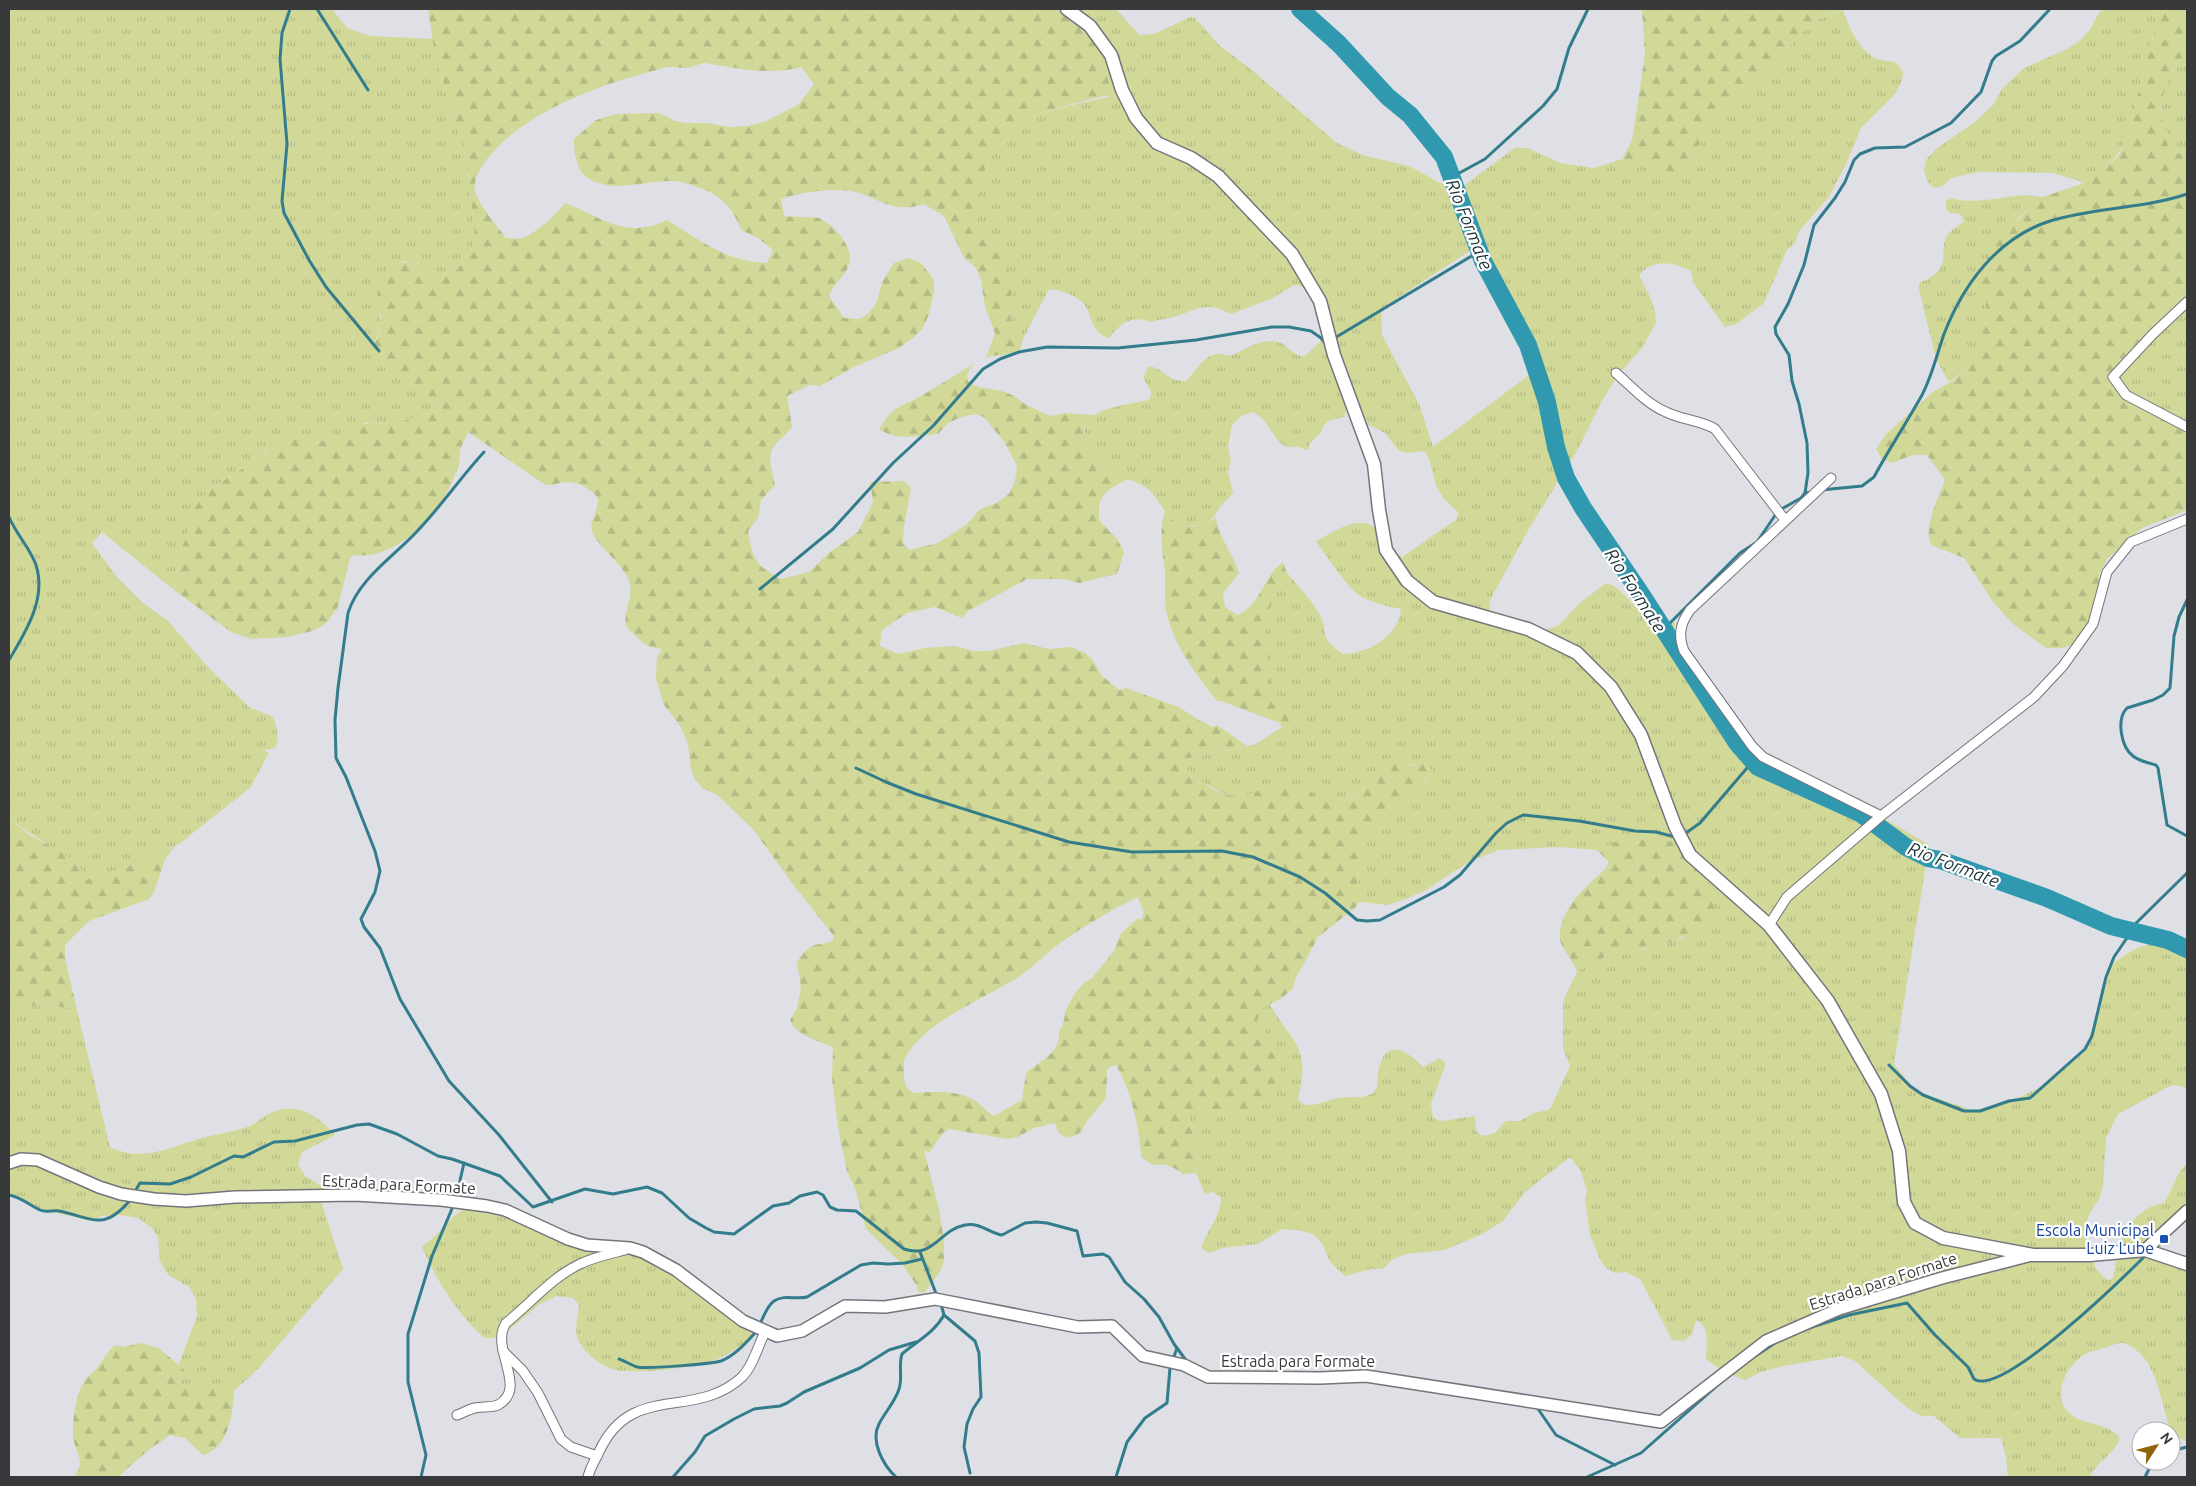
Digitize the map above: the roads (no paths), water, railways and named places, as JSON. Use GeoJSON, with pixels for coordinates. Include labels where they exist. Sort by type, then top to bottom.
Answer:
{"type":"FeatureCollection","features":[{"type":"Feature","properties":{"kind":"main road"},"geometry":{"type":"LineString","coordinates":[[1066,9],[1090,26],[1111,55],[1122,90],[1136,118],[1158,143],[1191,158],[1218,176],[1292,254],[1320,301],[1334,355],[1374,464],[1386,550],[1407,582],[1433,602],[1528,630],[1577,653],[1612,687],[1641,735],[1676,826],[1690,854],[1769,925],[1828,1001],[1880,1094],[1898,1151],[1904,1202],[1915,1223],[1943,1238],[2033,1255]]}},
{"type":"Feature","properties":{"kind":"main road","name":"Estrada para Formate"},"geometry":{"type":"LineString","coordinates":[[2033,1255],[2090,1255],[2145,1250],[2187,1264]]}},
{"type":"Feature","properties":{"kind":"street"},"geometry":{"type":"LineString","coordinates":[[2187,302],[2153,334],[2113,377],[2126,395],[2187,427]]}},
{"type":"Feature","properties":{"kind":"street"},"geometry":{"type":"LineString","coordinates":[[1616,373],[1655,406],[1668,413],[1705,423],[1715,428],[1786,520]]}},
{"type":"Feature","properties":{"kind":"street"},"geometry":{"type":"LineString","coordinates":[[1831,478],[1690,610],[1680,630],[1680,640],[1684,651],[1752,746],[1763,757],[1881,816]]}},
{"type":"Feature","properties":{"kind":"street"},"geometry":{"type":"LineString","coordinates":[[1769,925],[1787,896],[1881,816],[2034,697],[2063,666],[2093,624],[2107,572],[2131,542],[2187,519]]}},
{"type":"Feature","properties":{"kind":"street","name":"Estrada para Formate"},"geometry":{"type":"LineString","coordinates":[[9,1163],[21,1159],[38,1160],[114,1192],[154,1199],[186,1201],[235,1196],[355,1194],[469,1203],[505,1210],[568,1239],[587,1245],[630,1248],[644,1252],[676,1270],[719,1301],[743,1322],[777,1336],[802,1331],[845,1306],[885,1307],[935,1299],[1078,1327],[1112,1326],[1143,1356],[1184,1365],[1208,1377],[1320,1378],[1366,1376],[1661,1422],[1766,1341],[1839,1309],[1942,1278],[2033,1255]]}},
{"type":"Feature","properties":{"kind":"street"},"geometry":{"type":"LineString","coordinates":[[2145,1250],[2187,1211]]}},
{"type":"Feature","properties":{"kind":"street"},"geometry":{"type":"LineString","coordinates":[[457,1415],[475,1408],[495,1406],[508,1396],[510,1391],[509,1371],[501,1336],[506,1323],[558,1278],[578,1265],[598,1256],[630,1248]]}},
{"type":"Feature","properties":{"kind":"street"},"geometry":{"type":"LineString","coordinates":[[588,1477],[610,1430],[625,1417],[657,1406],[707,1396],[732,1384],[743,1376],[749,1367],[765,1332]]}},
{"type":"Feature","properties":{"kind":"street"},"geometry":{"type":"LineString","coordinates":[[503,1351],[523,1370],[538,1392],[560,1439],[571,1447],[597,1456]]}},
{"type":"Feature","properties":{"kind":"waterway"},"geometry":{"type":"LineString","coordinates":[[290,9],[282,33],[280,59],[287,144],[282,201],[284,213],[326,287],[379,351]]}},
{"type":"Feature","properties":{"kind":"waterway"},"geometry":{"type":"LineString","coordinates":[[317,9],[368,90]]}},
{"type":"Feature","properties":{"kind":"waterway","name":"Rio Formate"},"geometry":{"type":"LineString","coordinates":[[1300,9],[1339,44],[1388,97],[1410,115],[1444,157],[1483,261],[1528,345],[1547,402],[1556,447],[1566,478],[1583,508],[1737,743],[1758,767],[1860,813],[1906,847],[1928,858],[1940,860],[2047,898],[2111,926],[2168,940],[2187,949]]}},
{"type":"Feature","properties":{"kind":"waterway"},"geometry":{"type":"LineString","coordinates":[[1452,177],[1485,159],[1543,106],[1557,89],[1569,48],[1588,9]]}},
{"type":"Feature","properties":{"kind":"waterway"},"geometry":{"type":"LineString","coordinates":[[1805,493],[1808,473],[1807,443],[1792,381],[1789,355],[1776,334],[1775,327],[1788,304],[1804,265],[1814,225],[1835,198],[1845,182],[1854,160],[1860,154],[1875,148],[1905,147],[1951,123],[1981,92],[1992,61],[1996,56],[2020,41],[2050,9]]}},
{"type":"Feature","properties":{"kind":"waterway"},"geometry":{"type":"LineString","coordinates":[[1821,490],[1862,486],[1874,477],[1926,388],[1944,334],[1961,298],[1972,281],[1998,251],[2031,229],[2050,221],[2084,213],[2153,203],[2187,194]]}},
{"type":"Feature","properties":{"kind":"waterway"},"geometry":{"type":"LineString","coordinates":[[1333,339],[1480,251]]}},
{"type":"Feature","properties":{"kind":"waterway"},"geometry":{"type":"LineString","coordinates":[[760,589],[833,529],[893,463],[933,426],[983,369],[1000,359],[1019,352],[1047,347],[1118,348],[1196,340],[1272,327],[1289,327],[1311,331],[1325,343],[1327,342]]}},
{"type":"Feature","properties":{"kind":"waterway"},"geometry":{"type":"LineString","coordinates":[[484,452],[438,508],[380,566],[353,600],[348,613],[338,688],[335,720],[336,758],[346,777],[375,851],[380,871],[375,892],[361,919],[364,927],[380,948],[400,999],[449,1081],[499,1135],[552,1202]]}},
{"type":"Feature","properties":{"kind":"waterway"},"geometry":{"type":"LineString","coordinates":[[1664,629],[1740,553],[1757,542],[1778,511],[1801,498],[1805,493],[1812,492]]}},
{"type":"Feature","properties":{"kind":"waterway"},"geometry":{"type":"LineString","coordinates":[[9,517],[36,565],[39,578],[37,603],[33,615],[22,639],[9,660]]}},
{"type":"Feature","properties":{"kind":"waterway"},"geometry":{"type":"LineString","coordinates":[[2187,600],[2179,617],[2174,636],[2170,688],[2163,695],[2153,700],[2127,708],[2121,726],[2123,740],[2129,752],[2138,759],[2156,765],[2158,768],[2167,825],[2187,836]]}},
{"type":"Feature","properties":{"kind":"waterway"},"geometry":{"type":"LineString","coordinates":[[1683,835],[1700,823],[1753,761]]}},
{"type":"Feature","properties":{"kind":"waterway"},"geometry":{"type":"LineString","coordinates":[[856,768],[916,794],[1069,842],[1132,852],[1222,851],[1253,857],[1300,877],[1325,893],[1357,920],[1367,921],[1380,920],[1444,887],[1460,875],[1496,833],[1507,823],[1523,815],[1579,821],[1635,831],[1656,832],[1675,837]]}},
{"type":"Feature","properties":{"kind":"waterway"},"geometry":{"type":"LineString","coordinates":[[2128,931],[2187,873]]}},
{"type":"Feature","properties":{"kind":"waterway"},"geometry":{"type":"LineString","coordinates":[[1889,1065],[1910,1086],[1923,1095],[1964,1111],[1980,1111],[2009,1101],[2030,1098],[2085,1049],[2092,1036],[2106,977],[2114,957],[2131,932]]}},
{"type":"Feature","properties":{"kind":"waterway"},"geometry":{"type":"LineString","coordinates":[[134,1193],[140,1183],[170,1184],[191,1177],[234,1156],[243,1157],[274,1142],[295,1141],[357,1125],[369,1124],[397,1134],[438,1156],[500,1176],[533,1207],[585,1189],[613,1194],[647,1187],[662,1193],[689,1218],[706,1228],[714,1232],[734,1234],[773,1206],[789,1203],[800,1196],[817,1192],[823,1195],[830,1207],[837,1210],[856,1211],[904,1249],[914,1251],[930,1247],[949,1232],[965,1225],[980,1226],[1002,1235],[1025,1223],[1047,1223],[1077,1231],[1083,1256],[1103,1254],[1109,1257],[1125,1282],[1144,1299],[1159,1317],[1174,1344],[1188,1363]]}},
{"type":"Feature","properties":{"kind":"waterway"},"geometry":{"type":"LineString","coordinates":[[456,1198],[464,1163]]}},
{"type":"Feature","properties":{"kind":"waterway"},"geometry":{"type":"LineString","coordinates":[[9,1195],[21,1199],[42,1211],[59,1211],[98,1220],[113,1216],[131,1199]]}},
{"type":"Feature","properties":{"kind":"waterway"},"geometry":{"type":"LineString","coordinates":[[421,1477],[426,1455],[408,1382],[408,1334],[432,1256],[454,1204]]}},
{"type":"Feature","properties":{"kind":"waterway"},"geometry":{"type":"LineString","coordinates":[[920,1252],[937,1296]]}},
{"type":"Feature","properties":{"kind":"waterway"},"geometry":{"type":"LineString","coordinates":[[1809,1328],[1849,1315],[1907,1303],[1935,1335],[1968,1367],[1974,1379],[1988,1380],[2009,1371],[2062,1332],[2146,1255]]}},
{"type":"Feature","properties":{"kind":"waterway"},"geometry":{"type":"LineString","coordinates":[[619,1359],[637,1367],[679,1366],[721,1361],[735,1353],[754,1334],[768,1308],[774,1301],[786,1297],[807,1297],[861,1265],[905,1263],[922,1259]]}},
{"type":"Feature","properties":{"kind":"waterway"},"geometry":{"type":"LineString","coordinates":[[941,1304],[944,1315],[975,1341],[979,1353],[981,1397],[973,1409],[967,1424],[964,1447],[970,1473]]}},
{"type":"Feature","properties":{"kind":"waterway"},"geometry":{"type":"LineString","coordinates":[[896,1477],[879,1452],[876,1438],[879,1424],[899,1389],[902,1354],[930,1332],[944,1315]]}},
{"type":"Feature","properties":{"kind":"waterway"},"geometry":{"type":"LineString","coordinates":[[1754,1357],[1778,1341]]}},
{"type":"Feature","properties":{"kind":"waterway"},"geometry":{"type":"LineString","coordinates":[[673,1477],[695,1452],[705,1436],[734,1419],[754,1409],[780,1406],[804,1392],[860,1368],[889,1350],[916,1342]]}},
{"type":"Feature","properties":{"kind":"waterway"},"geometry":{"type":"LineString","coordinates":[[1116,1477],[1127,1442],[1145,1418],[1167,1403],[1170,1368],[1177,1348]]}},
{"type":"Feature","properties":{"kind":"waterway"},"geometry":{"type":"LineString","coordinates":[[1587,1477],[1641,1453],[1719,1384]]}},
{"type":"Feature","properties":{"kind":"waterway"},"geometry":{"type":"LineString","coordinates":[[1536,1406],[1556,1435],[1615,1465]]}},
{"type":"Feature","properties":{"kind":"waterway"},"geometry":{"type":"LineString","coordinates":[[2181,1448],[2187,1447]]}},
{"type":"Feature","properties":{"kind":"waterway"},"geometry":{"type":"LineString","coordinates":[[2145,1477],[2148,1471]]}},
{"type":"Feature","properties":{"kind":"place","name":"Escola Municipal Luiz Lube"},"geometry":{"type":"Point","coordinates":[2164,1239]}}]}
